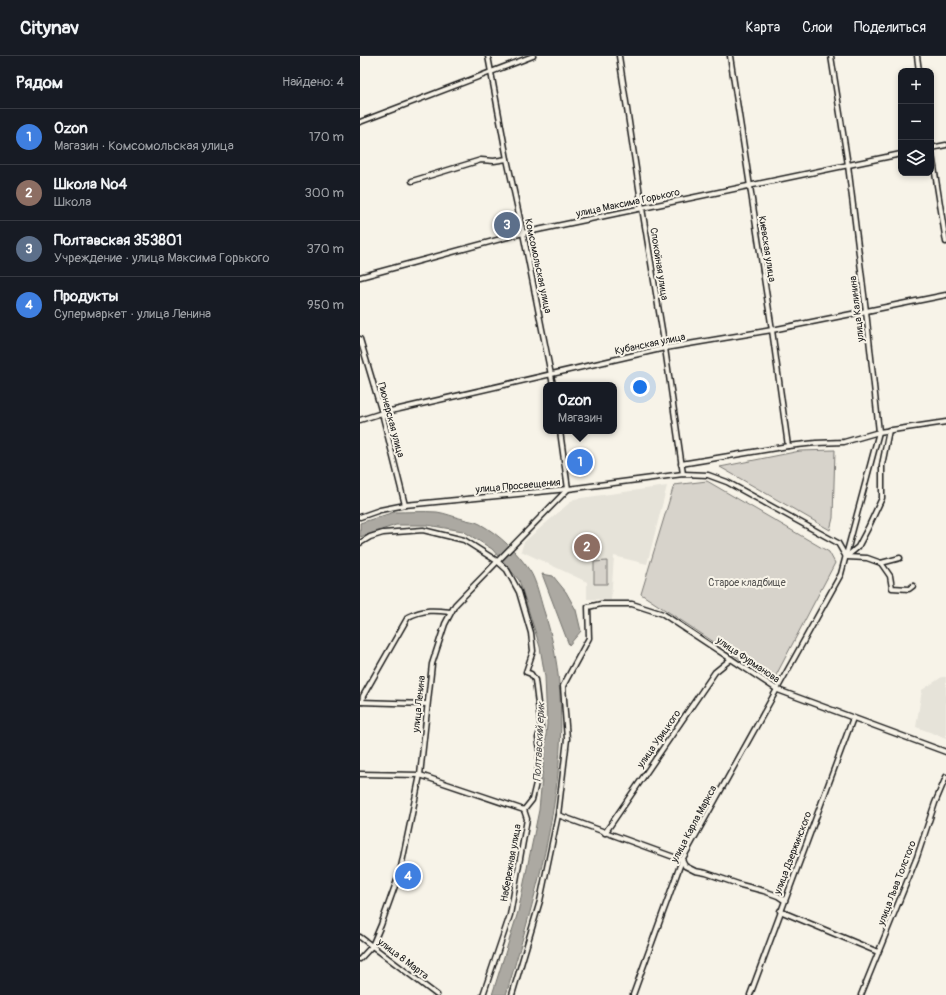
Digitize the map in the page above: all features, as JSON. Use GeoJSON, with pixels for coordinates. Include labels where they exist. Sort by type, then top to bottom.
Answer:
{"type":"FeatureCollection","features":[{"type":"Feature","properties":{"kind":"street","name":"Комсомольская улица"},"geometry":{"type":"LineString","coordinates":[[488,56],[506,159],[523,233],[553,382]]}},
{"type":"Feature","properties":{"kind":"street"},"geometry":{"type":"LineString","coordinates":[[360,122],[490,71],[533,56]]}},
{"type":"Feature","properties":{"kind":"street","name":"Спокойная улица"},"geometry":{"type":"LineString","coordinates":[[619,56],[665,348],[683,474]]}},
{"type":"Feature","properties":{"kind":"street","name":"Киевская улица"},"geometry":{"type":"LineString","coordinates":[[730,56],[772,330],[788,446]]}},
{"type":"Feature","properties":{"kind":"street","name":"улица Калинина"},"geometry":{"type":"LineString","coordinates":[[831,56],[848,165],[879,432],[846,557]]}},
{"type":"Feature","properties":{"kind":"street"},"geometry":{"type":"LineString","coordinates":[[917,56],[919,68]]}},
{"type":"Feature","properties":{"kind":"street"},"geometry":{"type":"LineString","coordinates":[[934,147],[946,145]]}},
{"type":"Feature","properties":{"kind":"street","name":"улица Максима Горького"},"geometry":{"type":"LineString","coordinates":[[360,277],[523,233],[898,155]]}},
{"type":"Feature","properties":{"kind":"street"},"geometry":{"type":"LineString","coordinates":[[412,181],[481,160],[494,161],[506,159]]}},
{"type":"Feature","properties":{"kind":"street"},"geometry":{"type":"LineString","coordinates":[[934,167],[946,242]]}},
{"type":"Feature","properties":{"kind":"street","name":"Кубанская улица"},"geometry":{"type":"LineString","coordinates":[[360,420],[382,412],[665,348],[772,330],[946,295]]}},
{"type":"Feature","properties":{"kind":"street","name":"Пионерская улица"},"geometry":{"type":"LineString","coordinates":[[360,339],[382,412],[405,505]]}},
{"type":"Feature","properties":{"kind":"street"},"geometry":{"type":"LineString","coordinates":[[681,464],[788,446],[844,442],[889,430],[946,422]]}},
{"type":"Feature","properties":{"kind":"street"},"geometry":{"type":"LineString","coordinates":[[846,557],[858,547],[882,498],[882,466],[889,430]]}},
{"type":"Feature","properties":{"kind":"street"},"geometry":{"type":"LineString","coordinates":[[560,434],[568,490]]}},
{"type":"Feature","properties":{"kind":"street","name":"улица Просвещения"},"geometry":{"type":"LineString","coordinates":[[360,517],[380,510],[405,505],[568,490],[683,474],[708,475],[727,482],[838,543],[846,557]]}},
{"type":"Feature","properties":{"kind":"street","name":"улица Ленина"},"geometry":{"type":"LineString","coordinates":[[360,959],[372,946],[400,872],[420,775],[426,704],[432,664],[445,624],[455,605],[568,490]]}},
{"type":"Feature","properties":{"kind":"street","name":"Набережная улица"},"geometry":{"type":"LineString","coordinates":[[360,543],[370,537],[383,533],[423,530],[464,540],[497,561],[506,570],[519,592],[531,633],[533,651],[526,672],[532,674],[535,680],[541,728],[538,738],[540,749],[537,779],[532,800],[524,810],[527,819],[510,915],[483,995]]}},
{"type":"Feature","properties":{"kind":"street"},"geometry":{"type":"LineString","coordinates":[[846,557],[867,558],[881,564],[890,576],[892,588],[909,589],[913,586]]}},
{"type":"Feature","properties":{"kind":"street","name":"улица Карла Маркса"},"geometry":{"type":"LineString","coordinates":[[633,995],[682,860],[778,690],[841,574],[846,557]]}},
{"type":"Feature","properties":{"kind":"street"},"geometry":{"type":"LineString","coordinates":[[881,564],[900,558]]}},
{"type":"Feature","properties":{"kind":"street","name":"улица Фурманова"},"geometry":{"type":"LineString","coordinates":[[558,816],[568,739],[563,686],[589,638],[588,607],[601,604],[632,604],[663,614],[778,690],[946,752]]}},
{"type":"Feature","properties":{"kind":"street"},"geometry":{"type":"LineString","coordinates":[[426,704],[361,702],[408,617],[418,612],[433,610],[451,612]]}},
{"type":"Feature","properties":{"kind":"street","name":"улица Урицкого"},"geometry":{"type":"LineString","coordinates":[[605,833],[715,672],[732,659]]}},
{"type":"Feature","properties":{"kind":"street","name":"улица Дзержинского"},"geometry":{"type":"LineString","coordinates":[[750,995],[852,718]]}},
{"type":"Feature","properties":{"kind":"street"},"geometry":{"type":"LineString","coordinates":[[360,774],[420,775],[524,810]]}},
{"type":"Feature","properties":{"kind":"street","name":"улица Льва Толстого"},"geometry":{"type":"LineString","coordinates":[[861,995],[946,777]]}},
{"type":"Feature","properties":{"kind":"street"},"geometry":{"type":"LineString","coordinates":[[512,995],[540,901],[558,816],[682,860],[685,866],[695,871],[764,891],[784,900]]}},
{"type":"Feature","properties":{"kind":"street"},"geometry":{"type":"LineString","coordinates":[[780,911],[878,952]]}},
{"type":"Feature","properties":{"kind":"street","name":"улица 8 Марта"},"geometry":{"type":"LineString","coordinates":[[360,937],[437,995]]}},
{"type":"Feature","properties":{"kind":"shaded area"},"geometry":{"type":"Polygon","coordinates":[[[667,486],[647,564],[614,556],[611,600],[587,599],[587,582],[521,551],[524,542],[574,499],[667,486]]]}},
{"type":"Feature","properties":{"kind":"shaded area"},"geometry":{"type":"Polygon","coordinates":[[[394,512],[443,513],[478,523],[508,544],[530,571],[536,584],[555,656],[560,704],[560,753],[554,803],[545,852],[533,901],[506,995],[492,995],[518,912],[539,810],[547,724],[545,677],[540,647],[519,580],[492,549],[463,531],[427,525],[396,525],[360,537],[360,523],[394,512]]]}},
{"type":"Feature","properties":{"kind":"shaded area"},"geometry":{"type":"Polygon","coordinates":[[[542,574],[553,576],[566,592],[576,610],[581,631],[569,645],[542,574]]]}},
{"type":"Feature","properties":{"kind":"shaded area"},"geometry":{"type":"Polygon","coordinates":[[[942,677],[946,677],[946,738],[916,727],[922,690],[942,677]]]}},
{"type":"Feature","properties":{"kind":"green space"},"geometry":{"type":"Polygon","coordinates":[[[835,450],[833,518],[830,530],[720,467],[800,451],[835,450]]]}},
{"type":"Feature","properties":{"kind":"green space","name":"Старое кладбище"},"geometry":{"type":"Polygon","coordinates":[[[707,481],[829,552],[835,563],[773,681],[641,594],[674,485],[707,481]]]}},
{"type":"Feature","properties":{"kind":"green space"},"geometry":{"type":"Polygon","coordinates":[[[607,561],[607,584],[594,584],[594,562],[607,561]]]}},
{"type":"Feature","properties":{"kind":"place","name":"Полтавская 353801"},"geometry":{"type":"Point","coordinates":[507,225]}},
{"type":"Feature","properties":{"kind":"place","name":"Ozon"},"geometry":{"type":"Point","coordinates":[580,462]}},
{"type":"Feature","properties":{"kind":"place","name":"Школа №4"},"geometry":{"type":"Point","coordinates":[587,547]}},
{"type":"Feature","properties":{"kind":"place","name":"Продукты"},"geometry":{"type":"Point","coordinates":[408,876]}},
{"type":"Feature","properties":{"kind":"water label","name":"Полтавский ерик"},"geometry":{"type":"Point","coordinates":[539,742]}}]}
